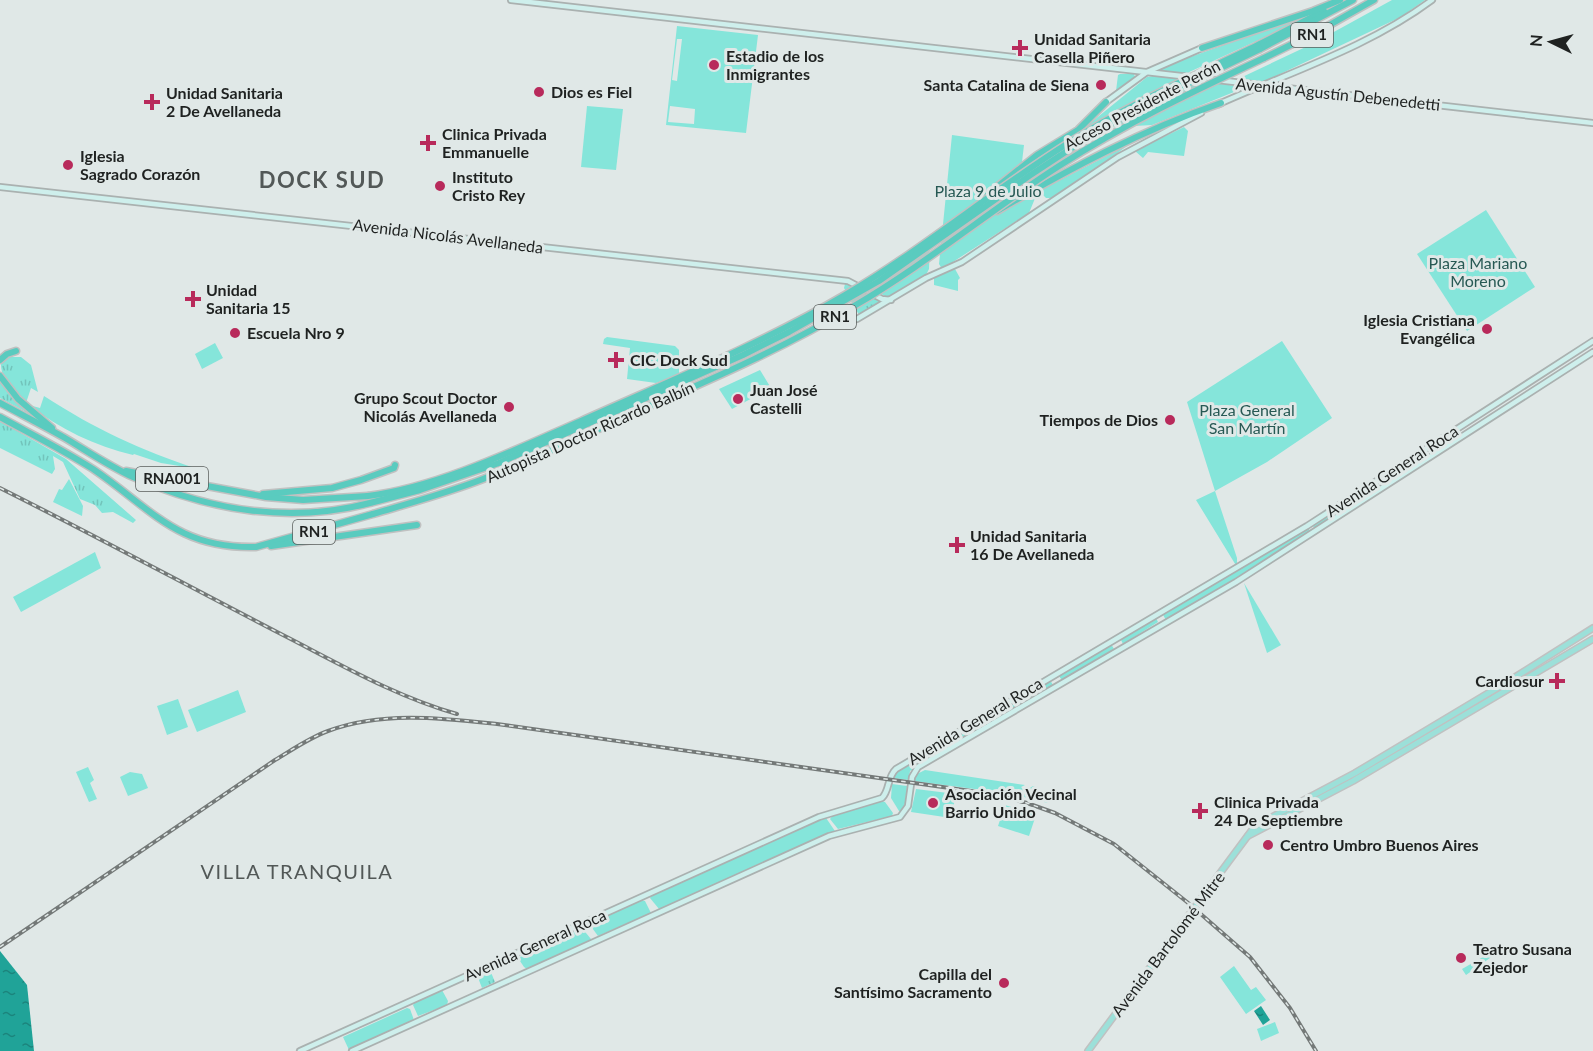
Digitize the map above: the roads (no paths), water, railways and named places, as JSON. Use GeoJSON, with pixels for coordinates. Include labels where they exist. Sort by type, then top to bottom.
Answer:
{"type":"FeatureCollection","features":[{"type":"Feature","properties":{"kind":"highway","name":"Acceso Presidente Perón"},"geometry":{"type":"LineString","coordinates":[[117,469],[244,494],[303,500],[369,499],[492,460],[745,348],[844,296],[958,220],[1032,166],[1089,130],[1156,93],[1259,47],[1341,0]]}},
{"type":"Feature","properties":{"kind":"highway"},"geometry":{"type":"LineString","coordinates":[[1202,48],[1341,0]]}},
{"type":"Feature","properties":{"kind":"highway","name":"Autopista Doctor Ricardo Balbín"},"geometry":{"type":"LineString","coordinates":[[0,404],[117,469],[183,495],[250,512],[307,513],[420,490],[499,463],[743,355],[789,332],[879,281],[1099,130],[1353,0]]}},
{"type":"Feature","properties":{"kind":"highway","name":"Autopista Doctor Ricardo Balbín"},"geometry":{"type":"LineString","coordinates":[[0,417],[94,470],[174,529],[209,543],[236,547],[256,546],[455,489],[506,470],[750,361],[855,306],[909,272],[1057,167],[1104,138],[1374,0]]}},
{"type":"Feature","properties":{"kind":"highway"},"geometry":{"type":"LineString","coordinates":[[1359,9],[1381,0]]}},
{"type":"Feature","properties":{"kind":"highway"},"geometry":{"type":"LineString","coordinates":[[958,220],[1009,177],[1054,144],[1078,130],[1106,102]]}},
{"type":"Feature","properties":{"kind":"highway"},"geometry":{"type":"LineString","coordinates":[[981,221],[1042,185],[1131,140],[1182,117],[1221,103]]}},
{"type":"Feature","properties":{"kind":"highway"},"geometry":{"type":"LineString","coordinates":[[0,360],[16,351]]}},
{"type":"Feature","properties":{"kind":"highway"},"geometry":{"type":"LineString","coordinates":[[0,376],[24,405],[64,438]]}},
{"type":"Feature","properties":{"kind":"highway"},"geometry":{"type":"LineString","coordinates":[[244,494],[332,488],[394,468],[395,465]]}},
{"type":"Feature","properties":{"kind":"highway"},"geometry":{"type":"LineString","coordinates":[[256,546],[284,545],[417,525]]}},
{"type":"Feature","properties":{"kind":"main road","name":"Avenida Agustín Debenedetti"},"geometry":{"type":"LineString","coordinates":[[511,0],[766,31],[1593,123]]}},
{"type":"Feature","properties":{"kind":"main road","name":"Acceso Presidente Perón"},"geometry":{"type":"LineString","coordinates":[[857,319],[926,278],[976,253],[1118,157],[1221,103],[1358,43],[1408,17],[1432,0]]}},
{"type":"Feature","properties":{"kind":"main road"},"geometry":{"type":"LineString","coordinates":[[1106,102],[1147,72],[1202,48]]}},
{"type":"Feature","properties":{"kind":"main road","name":"Avenida Nicolás Avellaneda"},"geometry":{"type":"LineString","coordinates":[[0,187],[848,281],[882,299],[891,300]]}},
{"type":"Feature","properties":{"kind":"main road","name":"Avenida General Roca"},"geometry":{"type":"LineString","coordinates":[[300,1051],[819,817],[882,798],[888,788],[891,773],[905,763],[1307,526],[1593,342]]}},
{"type":"Feature","properties":{"kind":"main road","name":"Avenida General Roca"},"geometry":{"type":"LineString","coordinates":[[352,1051],[829,836],[900,817],[908,806],[912,777],[918,767],[1236,582],[1593,352]]}},
{"type":"Feature","properties":{"kind":"main road","name":"Avenida Bartolomé Mitre"},"geometry":{"type":"LineString","coordinates":[[1088,1051],[1255,826],[1355,773],[1593,628]]}},
{"type":"Feature","properties":{"kind":"main road","name":"Avenida Bartolomé Mitre"},"geometry":{"type":"LineString","coordinates":[[1247,837],[1353,781],[1593,639]]}},
{"type":"Feature","properties":{"kind":"water"},"geometry":{"type":"Polygon","coordinates":[[[0,951],[27,985],[34,1051],[0,1051],[0,951]]]}},
{"type":"Feature","properties":{"kind":"water"},"geometry":{"type":"Polygon","coordinates":[[[1261,1006],[1270,1020],[1263,1025],[1254,1011],[1261,1006]]]}},
{"type":"Feature","properties":{"kind":"railway"},"geometry":{"type":"LineString","coordinates":[[0,488],[366,678],[411,698],[457,714]]}},
{"type":"Feature","properties":{"kind":"railway"},"geometry":{"type":"LineString","coordinates":[[0,947],[275,760],[314,737],[348,725],[390,718],[455,720],[992,794],[1055,813],[1114,844],[1187,902],[1250,957],[1290,1008],[1316,1051]]}},
{"type":"Feature","properties":{"kind":"place","name":"Unidad Sanitaria Casella Piñero"},"geometry":{"type":"Point","coordinates":[1020,48]}},
{"type":"Feature","properties":{"kind":"place","name":"Estadio de los Inmigrantes"},"geometry":{"type":"Point","coordinates":[714,65]}},
{"type":"Feature","properties":{"kind":"place","name":"Santa Catalina de Siena"},"geometry":{"type":"Point","coordinates":[1101,85]}},
{"type":"Feature","properties":{"kind":"place","name":"Dios es Fiel"},"geometry":{"type":"Point","coordinates":[539,92]}},
{"type":"Feature","properties":{"kind":"place","name":"Unidad Sanitaria 2 De Avellaneda"},"geometry":{"type":"Point","coordinates":[152,102]}},
{"type":"Feature","properties":{"kind":"place","name":"Clinica Privada Emmanuelle"},"geometry":{"type":"Point","coordinates":[428,143]}},
{"type":"Feature","properties":{"kind":"place","name":"Iglesia Sagrado Corazón"},"geometry":{"type":"Point","coordinates":[68,165]}},
{"type":"Feature","properties":{"kind":"place","name":"Instituto Cristo Rey"},"geometry":{"type":"Point","coordinates":[440,186]}},
{"type":"Feature","properties":{"kind":"place","name":"Unidad Sanitaria 15"},"geometry":{"type":"Point","coordinates":[193,299]}},
{"type":"Feature","properties":{"kind":"place","name":"Iglesia Cristiana Evangélica"},"geometry":{"type":"Point","coordinates":[1487,329]}},
{"type":"Feature","properties":{"kind":"place","name":"Escuela Nro 9"},"geometry":{"type":"Point","coordinates":[235,333]}},
{"type":"Feature","properties":{"kind":"place","name":"CIC Dock Sud"},"geometry":{"type":"Point","coordinates":[616,360]}},
{"type":"Feature","properties":{"kind":"place","name":"Juan José Castelli"},"geometry":{"type":"Point","coordinates":[738,399]}},
{"type":"Feature","properties":{"kind":"place","name":"Grupo Scout Doctor Nicolás Avellaneda"},"geometry":{"type":"Point","coordinates":[509,407]}},
{"type":"Feature","properties":{"kind":"place","name":"Tiempos de Dios"},"geometry":{"type":"Point","coordinates":[1170,420]}},
{"type":"Feature","properties":{"kind":"place","name":"Unidad Sanitaria 16 De Avellaneda"},"geometry":{"type":"Point","coordinates":[957,545]}},
{"type":"Feature","properties":{"kind":"place","name":"Cardiosur"},"geometry":{"type":"Point","coordinates":[1557,681]}},
{"type":"Feature","properties":{"kind":"place","name":"Asociación Vecinal Barrio Unido"},"geometry":{"type":"Point","coordinates":[933,803]}},
{"type":"Feature","properties":{"kind":"place","name":"Clinica Privada 24 De Septiembre"},"geometry":{"type":"Point","coordinates":[1200,811]}},
{"type":"Feature","properties":{"kind":"place","name":"Centro Umbro Buenos Aires"},"geometry":{"type":"Point","coordinates":[1268,845]}},
{"type":"Feature","properties":{"kind":"place","name":"Teatro Susana Zejedor"},"geometry":{"type":"Point","coordinates":[1461,958]}},
{"type":"Feature","properties":{"kind":"place","name":"Capilla del Santísimo Sacramento"},"geometry":{"type":"Point","coordinates":[1004,983]}},
{"type":"Feature","properties":{"kind":"district","name":"DOCK SUD"},"geometry":{"type":"Point","coordinates":[322,180]}},
{"type":"Feature","properties":{"kind":"district","name":"VILLA TRANQUILA"},"geometry":{"type":"Point","coordinates":[297,872]}},
{"type":"Feature","properties":{"kind":"park label","name":"Plaza 9 de Julio"},"geometry":{"type":"Point","coordinates":[988,191]}},
{"type":"Feature","properties":{"kind":"park label","name":"Plaza Mariano Moreno"},"geometry":{"type":"Point","coordinates":[1478,272]}},
{"type":"Feature","properties":{"kind":"park label","name":"Plaza General San Martín"},"geometry":{"type":"Point","coordinates":[1247,419]}}]}
